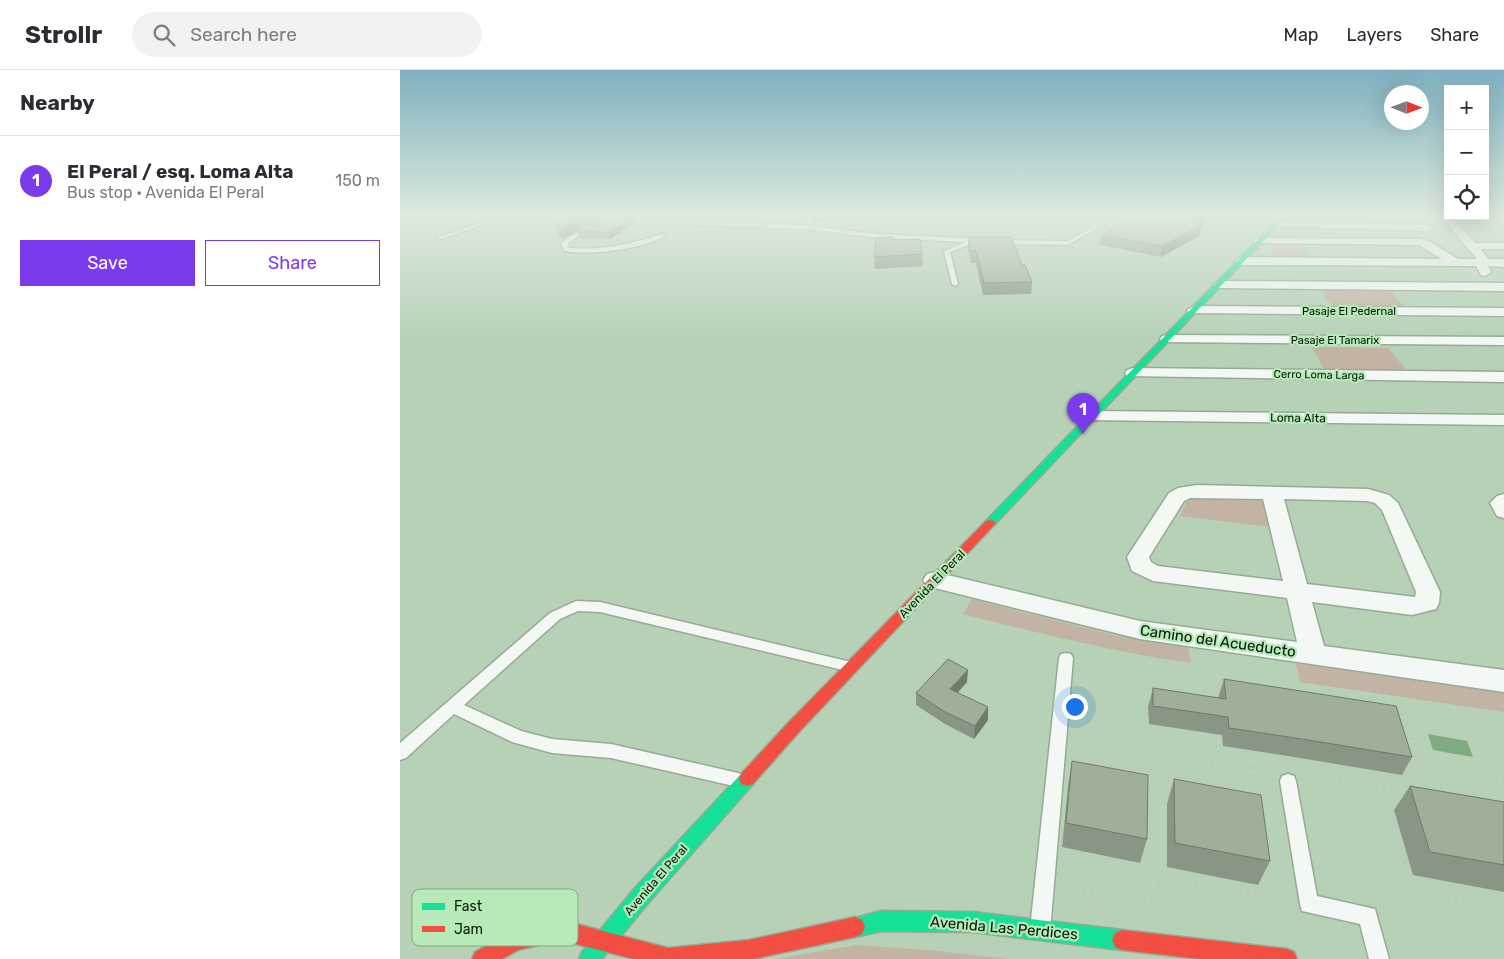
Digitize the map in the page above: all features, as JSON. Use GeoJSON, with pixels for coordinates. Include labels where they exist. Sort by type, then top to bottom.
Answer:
{"type":"FeatureCollection","features":[{"type":"Feature","properties":{"kind":"street","name":"Avenida El Peral"},"geometry":{"type":"LineString","coordinates":[[589,959],[743,781],[1243,258]]}},
{"type":"Feature","properties":{"kind":"street"},"geometry":{"type":"LineString","coordinates":[[1448,258],[1454,262]]}},
{"type":"Feature","properties":{"kind":"street"},"geometry":{"type":"LineString","coordinates":[[1483,258],[1481,266],[1498,287],[1504,307]]}},
{"type":"Feature","properties":{"kind":"street"},"geometry":{"type":"LineString","coordinates":[[1241,261],[1504,263]]}},
{"type":"Feature","properties":{"kind":"street"},"geometry":{"type":"LineString","coordinates":[[1219,285],[1498,287]]}},
{"type":"Feature","properties":{"kind":"street","name":"Pasaje El Pedernal"},"geometry":{"type":"LineString","coordinates":[[1194,310],[1504,312]]}},
{"type":"Feature","properties":{"kind":"street","name":"Pasaje El Tamarix"},"geometry":{"type":"LineString","coordinates":[[1166,339],[1504,341]]}},
{"type":"Feature","properties":{"kind":"street","name":"Cerro Loma Larga"},"geometry":{"type":"LineString","coordinates":[[1133,373],[1504,377]]}},
{"type":"Feature","properties":{"kind":"street","name":"Loma Alta"},"geometry":{"type":"LineString","coordinates":[[1092,416],[1504,420]]}},
{"type":"Feature","properties":{"kind":"street"},"geometry":{"type":"LineString","coordinates":[[1185,492],[1272,493],[1368,495],[1382,499],[1391,508],[1428,592],[1427,603],[1412,606],[1153,573],[1140,566],[1138,556],[1176,497],[1185,492]]}},
{"type":"Feature","properties":{"kind":"street"},"geometry":{"type":"LineString","coordinates":[[1272,493],[1313,654]]}},
{"type":"Feature","properties":{"kind":"street"},"geometry":{"type":"LineString","coordinates":[[1504,500],[1500,503],[1504,512]]}},
{"type":"Feature","properties":{"kind":"street","name":"Camino del Acueducto"},"geometry":{"type":"LineString","coordinates":[[935,580],[1140,630],[1504,681]]}},
{"type":"Feature","properties":{"kind":"street","name":"Avenida Las Perdices"},"geometry":{"type":"LineString","coordinates":[[578,935],[668,958],[749,950],[881,921],[973,922],[1288,959]]}},
{"type":"Feature","properties":{"kind":"street","name":"Avenida Las Perdices"},"geometry":{"type":"LineString","coordinates":[[482,959],[503,946]]}},
{"type":"Feature","properties":{"kind":"lane"},"geometry":{"type":"LineString","coordinates":[[949,258],[955,284]]}},
{"type":"Feature","properties":{"kind":"lane"},"geometry":{"type":"LineString","coordinates":[[400,753],[555,616],[576,606],[600,607],[851,667]]}},
{"type":"Feature","properties":{"kind":"lane"},"geometry":{"type":"LineString","coordinates":[[1040,930],[1066,658]]}},
{"type":"Feature","properties":{"kind":"lane"},"geometry":{"type":"LineString","coordinates":[[454,707],[518,737],[552,746],[611,751],[743,781]]}},
{"type":"Feature","properties":{"kind":"lane"},"geometry":{"type":"LineString","coordinates":[[1290,776],[1309,904],[1368,916],[1379,959]]}},
{"type":"Feature","properties":{"kind":"path"},"geometry":{"type":"LineString","coordinates":[[1206,705],[1203,678],[1232,682]]}},
{"type":"Feature","properties":{"kind":"path"},"geometry":{"type":"LineString","coordinates":[[1383,705],[1504,723]]}},
{"type":"Feature","properties":{"kind":"path"},"geometry":{"type":"LineString","coordinates":[[1402,708],[1431,796],[1422,795]]}},
{"type":"Feature","properties":{"kind":"path"},"geometry":{"type":"LineString","coordinates":[[1208,723],[1214,781]]}},
{"type":"Feature","properties":{"kind":"path"},"geometry":{"type":"LineString","coordinates":[[1056,757],[1255,788]]}},
{"type":"Feature","properties":{"kind":"path"},"geometry":{"type":"LineString","coordinates":[[1212,760],[1290,776],[1412,793]]}},
{"type":"Feature","properties":{"kind":"path"},"geometry":{"type":"LineString","coordinates":[[1421,765],[1504,779]]}},
{"type":"Feature","properties":{"kind":"path"},"geometry":{"type":"LineString","coordinates":[[1252,767],[1258,807]]}},
{"type":"Feature","properties":{"kind":"path"},"geometry":{"type":"LineString","coordinates":[[1384,789],[1413,894],[1504,904]]}},
{"type":"Feature","properties":{"kind":"path"},"geometry":{"type":"LineString","coordinates":[[1044,886],[1159,900],[1157,880],[1268,896],[1264,857]]}},
{"type":"Feature","properties":{"kind":"shaded area"},"geometry":{"type":"Polygon","coordinates":[[[1313,258],[1314,259],[1266,259],[1313,258]]]}},
{"type":"Feature","properties":{"kind":"shaded area"},"geometry":{"type":"Polygon","coordinates":[[[1323,290],[1392,291],[1397,300],[1407,309],[1336,308],[1325,299],[1323,290]]]}},
{"type":"Feature","properties":{"kind":"shaded area"},"geometry":{"type":"Polygon","coordinates":[[[1312,347],[1388,348],[1408,372],[1325,371],[1312,347]]]}},
{"type":"Feature","properties":{"kind":"shaded area"},"geometry":{"type":"Polygon","coordinates":[[[1195,497],[1260,500],[1267,505],[1273,527],[1180,516],[1187,501],[1195,497]]]}},
{"type":"Feature","properties":{"kind":"shaded area"},"geometry":{"type":"Polygon","coordinates":[[[972,599],[1114,635],[1188,647],[1191,663],[1105,648],[963,614],[972,599]]]}},
{"type":"Feature","properties":{"kind":"shaded area"},"geometry":{"type":"Polygon","coordinates":[[[1296,663],[1504,693],[1504,712],[1300,682],[1296,663]]]}},
{"type":"Feature","properties":{"kind":"shaded area"},"geometry":{"type":"Polygon","coordinates":[[[1428,734],[1467,741],[1473,757],[1433,750],[1428,734]]]}},
{"type":"Feature","properties":{"kind":"shaded area"},"geometry":{"type":"Polygon","coordinates":[[[856,945],[927,950],[1008,959],[775,959],[856,945]]]}},
{"type":"Feature","properties":{"kind":"building"},"geometry":{"type":"Polygon","coordinates":[[[978,258],[1019,258],[1022,265],[1025,265],[1032,282],[984,283],[978,258]]]}},
{"type":"Feature","properties":{"kind":"building"},"geometry":{"type":"Polygon","coordinates":[[[948,659],[968,670],[950,689],[988,707],[975,726],[945,712],[916,693],[948,659]]]}},
{"type":"Feature","properties":{"kind":"building"},"geometry":{"type":"Polygon","coordinates":[[[1224,679],[1396,706],[1412,757],[1229,728],[1228,717],[1153,706],[1153,688],[1226,699],[1224,679]]]}},
{"type":"Feature","properties":{"kind":"building"},"geometry":{"type":"Polygon","coordinates":[[[1072,761],[1148,775],[1147,839],[1066,823],[1072,761]]]}},
{"type":"Feature","properties":{"kind":"building"},"geometry":{"type":"Polygon","coordinates":[[[1174,779],[1261,795],[1270,861],[1175,843],[1174,779]]]}},
{"type":"Feature","properties":{"kind":"building"},"geometry":{"type":"Polygon","coordinates":[[[1410,786],[1504,802],[1504,865],[1430,852],[1410,786]]]}},
{"type":"Feature","properties":{"kind":"traffic: fast"},"geometry":{"type":"LineString","coordinates":[[990,523],[1243,258]]}},
{"type":"Feature","properties":{"kind":"traffic: fast"},"geometry":{"type":"LineString","coordinates":[[589,959],[642,895],[747,779]]}},
{"type":"Feature","properties":{"kind":"traffic: fast"},"geometry":{"type":"LineString","coordinates":[[855,927],[881,921],[973,922],[1122,940]]}},
{"type":"Feature","properties":{"kind":"traffic: jam"},"geometry":{"type":"LineString","coordinates":[[747,779],[793,728],[990,523]]}},
{"type":"Feature","properties":{"kind":"traffic: jam"},"geometry":{"type":"LineString","coordinates":[[578,935],[668,958],[749,950],[855,927]]}},
{"type":"Feature","properties":{"kind":"traffic: jam"},"geometry":{"type":"LineString","coordinates":[[1122,940],[1287,959]]}},
{"type":"Feature","properties":{"kind":"traffic: jam"},"geometry":{"type":"LineString","coordinates":[[482,959],[506,946]]}},
{"type":"Feature","properties":{"kind":"place","name":"El Peral / esq. Loma Alta"},"geometry":{"type":"Point","coordinates":[1083,434]}}]}
